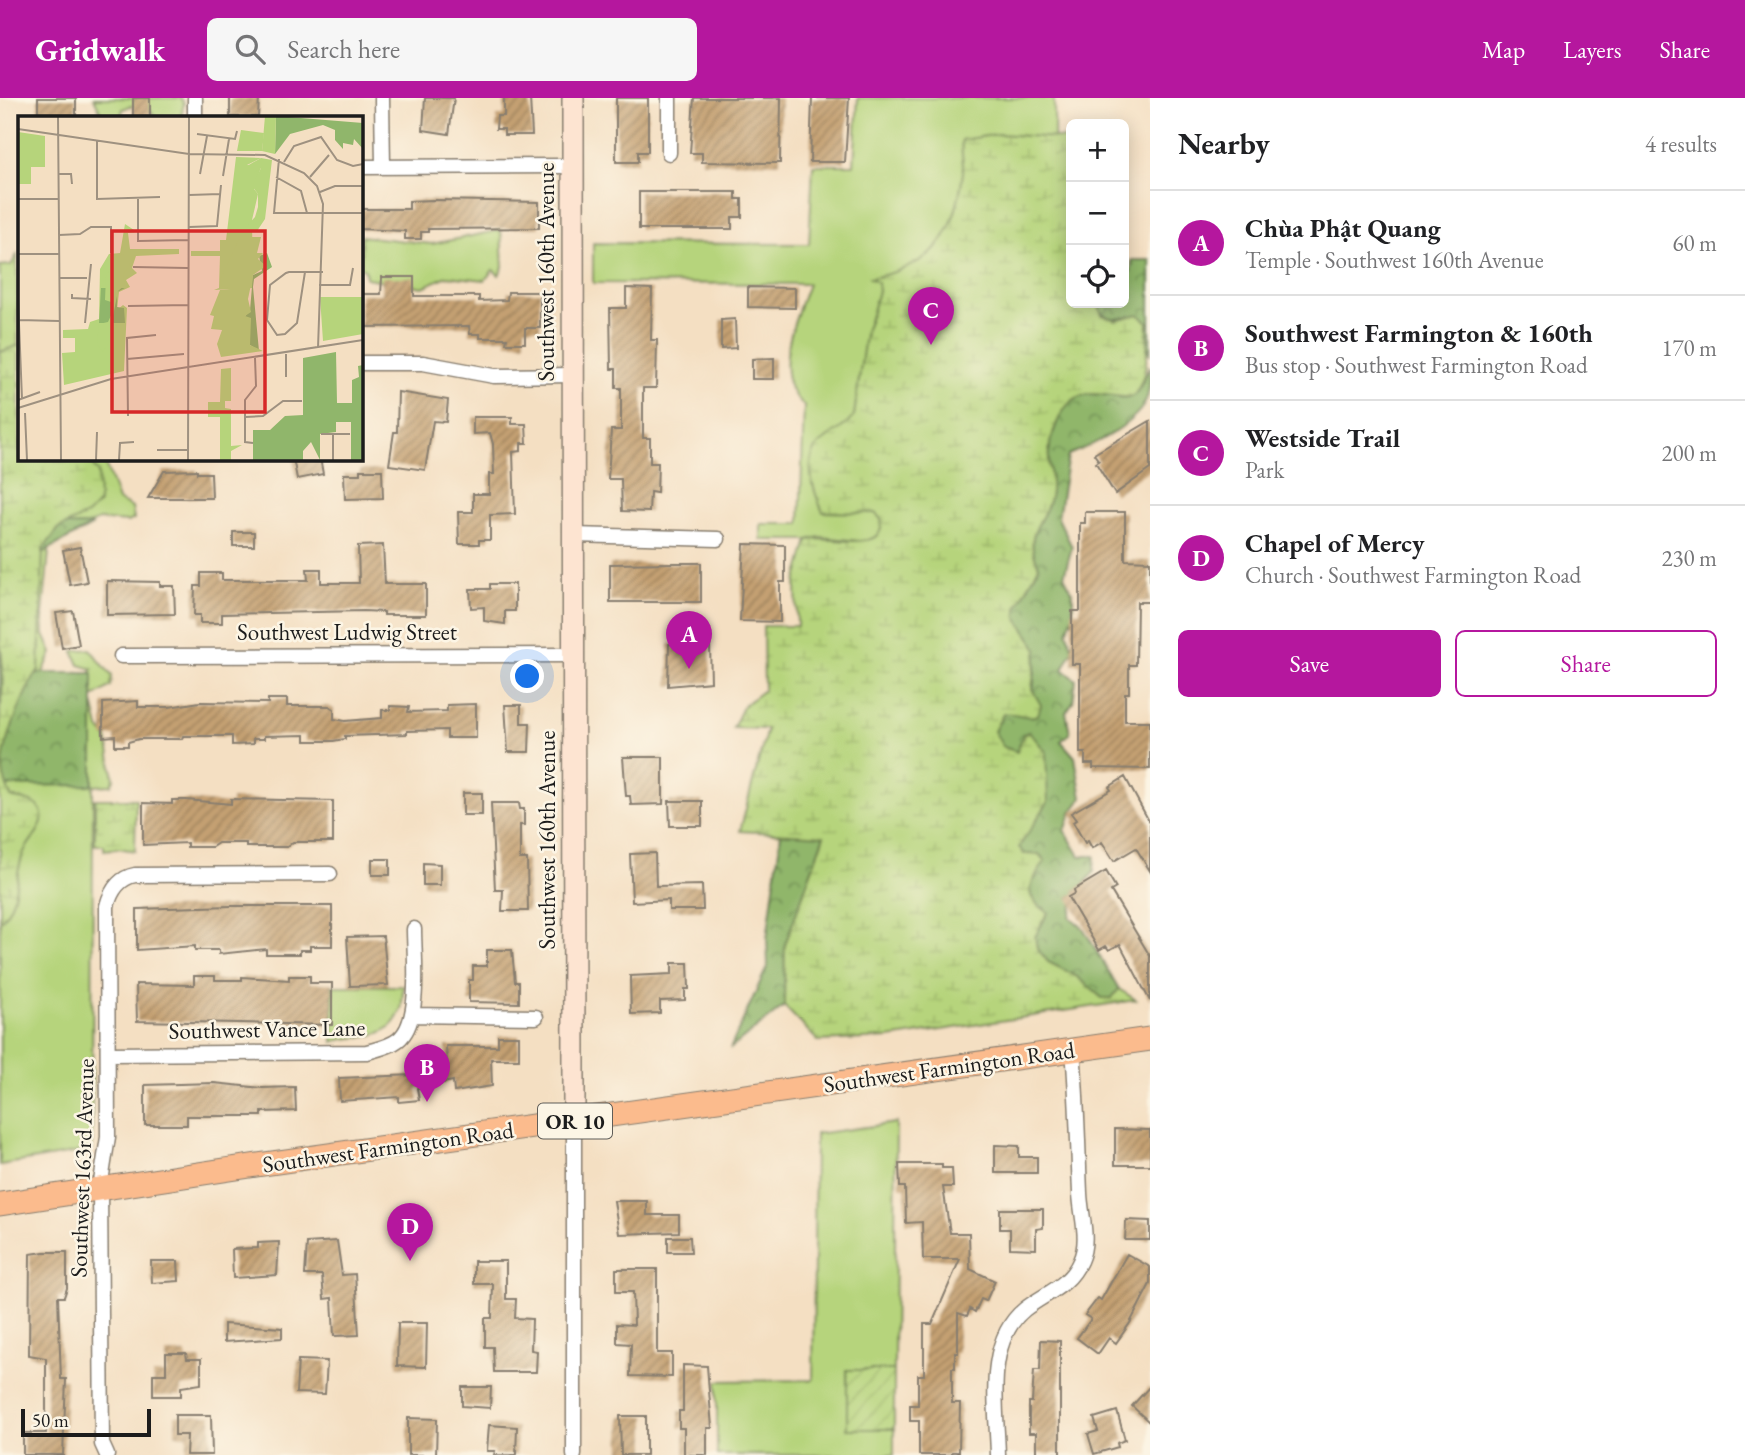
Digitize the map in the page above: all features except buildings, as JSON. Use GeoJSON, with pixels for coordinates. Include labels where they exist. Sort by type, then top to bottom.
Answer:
{"type":"FeatureCollection","features":[{"type":"Feature","properties":{"kind":"main road","name":"Southwest Farmington Road"},"geometry":{"type":"LineString","coordinates":[[0,1204],[1150,1039]]}},
{"type":"Feature","properties":{"kind":"street"},"geometry":{"type":"LineString","coordinates":[[195,98],[195,116]]}},
{"type":"Feature","properties":{"kind":"street"},"geometry":{"type":"LineString","coordinates":[[382,98],[383,167]]}},
{"type":"Feature","properties":{"kind":"street","name":"Southwest 160th Avenue"},"geometry":{"type":"LineString","coordinates":[[573,98],[574,1455]]}},
{"type":"Feature","properties":{"kind":"street"},"geometry":{"type":"LineString","coordinates":[[669,98],[669,153]]}},
{"type":"Feature","properties":{"kind":"street"},"geometry":{"type":"LineString","coordinates":[[362,167],[573,166]]}},
{"type":"Feature","properties":{"kind":"street"},"geometry":{"type":"LineString","coordinates":[[362,363],[423,363],[494,376],[573,375]]}},
{"type":"Feature","properties":{"kind":"street"},"geometry":{"type":"LineString","coordinates":[[573,535],[718,539]]}},
{"type":"Feature","properties":{"kind":"street","name":"Southwest Ludwig Street"},"geometry":{"type":"LineString","coordinates":[[121,656],[573,654]]}},
{"type":"Feature","properties":{"kind":"street","name":"Southwest 163rd Avenue"},"geometry":{"type":"LineString","coordinates":[[107,1455],[102,1444],[100,1188],[108,1137],[107,906],[118,884],[129,877],[142,875],[330,874]]}},
{"type":"Feature","properties":{"kind":"street"},"geometry":{"type":"LineString","coordinates":[[414,929],[413,1015],[536,1017]]}},
{"type":"Feature","properties":{"kind":"street","name":"Southwest Vance Lane"},"geometry":{"type":"LineString","coordinates":[[109,1054],[367,1052],[399,1040],[413,1015]]}},
{"type":"Feature","properties":{"kind":"street"},"geometry":{"type":"LineString","coordinates":[[998,1455],[997,1367],[1001,1343],[1009,1324],[1026,1308],[1070,1280],[1081,1260],[1086,1237],[1080,1198],[1073,1049]]}},
{"type":"Feature","properties":{"kind":"green space"},"geometry":{"type":"Polygon","coordinates":[[[94,98],[181,98],[184,103],[181,116],[154,116],[149,109],[130,106],[123,109],[121,116],[103,116],[94,98]]]}},
{"type":"Feature","properties":{"kind":"green space"},"geometry":{"type":"Polygon","coordinates":[[[858,98],[1054,98],[1055,261],[878,536],[869,542],[820,537],[808,540],[761,540],[761,524],[800,524],[804,406],[794,394],[788,380],[786,364],[792,330],[808,284],[593,283],[593,243],[809,244],[813,165],[854,165],[858,98]]]}},
{"type":"Feature","properties":{"kind":"green space"},"geometry":{"type":"Polygon","coordinates":[[[999,134],[1066,139],[1066,308],[1100,308],[1102,315],[1116,320],[1138,314],[1148,322],[1145,368],[1135,394],[1131,397],[1099,394],[1081,396],[1068,404],[1056,424],[1049,453],[1049,502],[1032,543],[1039,566],[1017,608],[1017,618],[1037,648],[1032,689],[1041,705],[1038,715],[1034,716],[1003,714],[994,731],[1003,747],[1017,752],[1023,735],[1029,731],[1046,752],[1048,802],[1019,847],[1024,854],[1039,854],[1045,861],[1030,889],[1033,900],[1048,912],[1035,937],[1037,948],[1048,962],[1076,976],[1102,998],[1112,998],[1119,989],[1136,1000],[889,1038],[818,1041],[784,1006],[785,945],[824,836],[740,831],[767,729],[733,728],[744,705],[764,690],[763,626],[797,626],[796,583],[808,540],[866,540],[875,537],[880,530],[881,519],[875,513],[823,512],[814,489],[811,463],[816,448],[854,416],[865,335],[878,291],[877,282],[870,278],[911,266],[938,245],[947,231],[954,214],[963,172],[962,140],[999,134]]]}},
{"type":"Feature","properties":{"kind":"green space"},"geometry":{"type":"Polygon","coordinates":[[[501,230],[503,267],[499,275],[493,270],[485,280],[447,276],[423,287],[366,278],[365,269],[362,268],[362,236],[432,244],[501,230]]]}},
{"type":"Feature","properties":{"kind":"green space"},"geometry":{"type":"Polygon","coordinates":[[[17,255],[18,460],[106,460],[105,463],[118,500],[132,508],[134,519],[128,522],[99,520],[59,537],[49,551],[43,614],[44,635],[52,653],[36,687],[68,674],[89,674],[93,669],[79,665],[73,651],[90,649],[112,676],[111,686],[92,698],[99,728],[107,738],[114,779],[111,785],[93,786],[92,1150],[0,1165],[0,266],[11,265],[17,255]]]}},
{"type":"Feature","properties":{"kind":"green space"},"geometry":{"type":"Polygon","coordinates":[[[1132,260],[1150,260],[1150,355],[1137,315],[1113,318],[1103,314],[1099,308],[1129,308],[1132,260]]]}},
{"type":"Feature","properties":{"kind":"green space"},"geometry":{"type":"Polygon","coordinates":[[[18,345],[18,460],[88,460],[98,472],[99,503],[87,515],[59,528],[43,549],[39,670],[15,719],[3,762],[5,781],[11,797],[38,806],[42,820],[24,852],[14,896],[0,922],[0,707],[3,676],[0,645],[0,352],[18,345]]]}},
{"type":"Feature","properties":{"kind":"green space"},"geometry":{"type":"Polygon","coordinates":[[[1150,366],[1148,393],[1142,408],[1126,424],[1108,436],[1068,455],[1058,518],[1072,547],[1064,576],[1073,593],[1073,615],[1067,632],[1073,650],[1063,669],[1076,680],[1073,702],[1066,712],[1070,733],[1061,741],[1075,757],[1082,798],[1072,811],[1065,831],[1080,856],[1095,856],[1094,872],[1075,895],[1070,917],[1083,928],[1119,989],[1112,998],[1102,998],[1076,976],[1048,962],[1036,948],[1035,937],[1048,912],[1033,900],[1030,889],[1045,861],[1039,854],[1024,854],[1018,847],[1048,802],[1023,735],[1018,752],[1003,747],[994,731],[1003,714],[1010,712],[1031,717],[1037,648],[1017,618],[1017,608],[1039,566],[1032,543],[1049,502],[1049,453],[1056,424],[1068,404],[1081,396],[1098,394],[1130,397],[1135,394],[1150,366]]]}},
{"type":"Feature","properties":{"kind":"green space"},"geometry":{"type":"Polygon","coordinates":[[[93,525],[38,555],[38,673],[93,673],[93,785],[0,786],[0,526],[93,525]]]}},
{"type":"Feature","properties":{"kind":"green space"},"geometry":{"type":"Polygon","coordinates":[[[95,799],[136,799],[135,851],[118,848],[104,850],[104,845],[95,845],[95,799]]]}},
{"type":"Feature","properties":{"kind":"green space"},"geometry":{"type":"Polygon","coordinates":[[[781,833],[824,835],[785,945],[784,1006],[730,1049],[768,965],[767,939],[781,833]]]}},
{"type":"Feature","properties":{"kind":"green space"},"geometry":{"type":"Polygon","coordinates":[[[333,986],[404,986],[401,1009],[396,1020],[382,1032],[333,1042],[333,986]]]}},
{"type":"Feature","properties":{"kind":"green space"},"geometry":{"type":"Polygon","coordinates":[[[896,1123],[894,1370],[847,1371],[847,1428],[894,1429],[894,1455],[717,1455],[717,1381],[813,1380],[815,1134],[896,1123]]]}},
{"type":"Feature","properties":{"kind":"green space"},"geometry":{"type":"Polygon","coordinates":[[[847,1370],[894,1370],[894,1429],[847,1429],[847,1370]]]}},
{"type":"Feature","properties":{"kind":"place","name":"Westside Trail"},"geometry":{"type":"Point","coordinates":[931,345]}},
{"type":"Feature","properties":{"kind":"place","name":"Chùa Phật Quang"},"geometry":{"type":"Point","coordinates":[689,669]}},
{"type":"Feature","properties":{"kind":"place","name":"Southwest Farmington & 160th"},"geometry":{"type":"Point","coordinates":[427,1102]}},
{"type":"Feature","properties":{"kind":"place","name":"Chapel of Mercy"},"geometry":{"type":"Point","coordinates":[410,1261]}}]}
